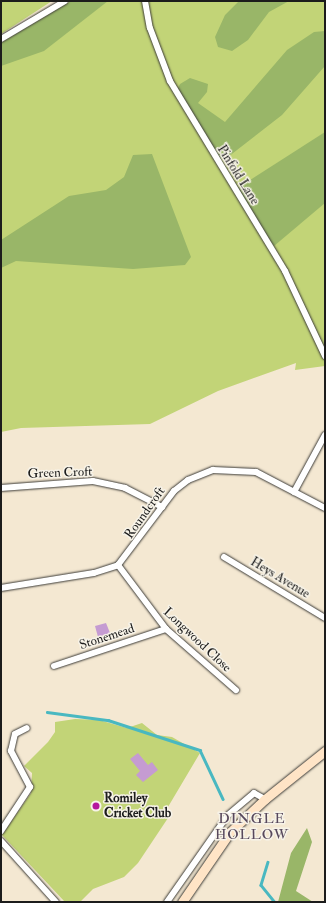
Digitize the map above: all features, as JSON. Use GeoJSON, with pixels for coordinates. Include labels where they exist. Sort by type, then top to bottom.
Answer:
{"type":"FeatureCollection","features":[{"type":"Feature","properties":{"kind":"main road"},"geometry":{"type":"LineString","coordinates":[[182,902],[230,832],[265,799],[323,756]]}},
{"type":"Feature","properties":{"kind":"street"},"geometry":{"type":"LineString","coordinates":[[1,39],[65,1]]}},
{"type":"Feature","properties":{"kind":"street","name":"Pinfold Lane"},"geometry":{"type":"LineString","coordinates":[[145,1],[150,28],[170,81],[285,271],[325,356]]}},
{"type":"Feature","properties":{"kind":"street"},"geometry":{"type":"LineString","coordinates":[[294,492],[325,436]]}},
{"type":"Feature","properties":{"kind":"street","name":"Roundcroft"},"geometry":{"type":"LineString","coordinates":[[118,565],[162,508],[188,480],[222,468],[256,472],[325,508]]}},
{"type":"Feature","properties":{"kind":"street","name":"Green Croft"},"geometry":{"type":"LineString","coordinates":[[1,488],[92,481],[125,488],[162,508]]}},
{"type":"Feature","properties":{"kind":"street","name":"Heys Avenue"},"geometry":{"type":"LineString","coordinates":[[224,557],[325,618]]}},
{"type":"Feature","properties":{"kind":"street"},"geometry":{"type":"LineString","coordinates":[[1,588],[94,573],[118,565]]}},
{"type":"Feature","properties":{"kind":"street","name":"Longwood Close"},"geometry":{"type":"LineString","coordinates":[[118,565],[166,629],[236,690]]}},
{"type":"Feature","properties":{"kind":"street","name":"Stonemead"},"geometry":{"type":"LineString","coordinates":[[54,666],[166,629]]}},
{"type":"Feature","properties":{"kind":"street"},"geometry":{"type":"LineString","coordinates":[[1,831],[30,787],[11,751],[15,734],[26,728]]}},
{"type":"Feature","properties":{"kind":"street"},"geometry":{"type":"LineString","coordinates":[[167,902],[228,815],[254,793],[265,799]]}},
{"type":"Feature","properties":{"kind":"street"},"geometry":{"type":"LineString","coordinates":[[1,841],[56,902]]}},
{"type":"Feature","properties":{"kind":"green space"},"geometry":{"type":"Polygon","coordinates":[[[1,1],[52,1],[1,34],[1,1]]]}},
{"type":"Feature","properties":{"kind":"green space"},"geometry":{"type":"Polygon","coordinates":[[[71,1],[325,1],[325,366],[295,370],[296,363],[218,391],[150,424],[21,428],[1,432],[1,43],[71,1]]]}},
{"type":"Feature","properties":{"kind":"green space"},"geometry":{"type":"Polygon","coordinates":[[[71,1],[108,1],[44,51],[1,66],[1,43],[71,1]]]}},
{"type":"Feature","properties":{"kind":"green space"},"geometry":{"type":"Polygon","coordinates":[[[239,1],[289,1],[269,12],[248,40],[232,51],[218,47],[215,37],[225,15],[239,1]]]}},
{"type":"Feature","properties":{"kind":"green space"},"geometry":{"type":"Polygon","coordinates":[[[325,31],[325,66],[282,115],[228,157],[217,159],[177,90],[180,84],[190,78],[208,84],[207,92],[198,103],[225,122],[287,50],[314,32],[325,31]]]}},
{"type":"Feature","properties":{"kind":"green space"},"geometry":{"type":"Polygon","coordinates":[[[325,132],[325,203],[274,246],[236,189],[325,132]]]}},
{"type":"Feature","properties":{"kind":"green space"},"geometry":{"type":"Polygon","coordinates":[[[152,154],[191,257],[185,265],[133,269],[16,261],[1,268],[1,240],[69,196],[106,190],[124,177],[133,155],[152,154]]]}},
{"type":"Feature","properties":{"kind":"green space","name":"Romiley Cricket Club"},"geometry":{"type":"Polygon","coordinates":[[[75,719],[99,720],[127,728],[142,723],[157,735],[172,737],[200,753],[165,812],[170,815],[138,863],[124,877],[93,889],[80,902],[65,902],[2,835],[31,793],[32,773],[24,766],[48,742],[55,732],[55,722],[75,719]]]}},
{"type":"Feature","properties":{"kind":"green space"},"geometry":{"type":"Polygon","coordinates":[[[307,828],[312,842],[296,891],[313,902],[278,902],[291,853],[307,828]]]}},
{"type":"Feature","properties":{"kind":"building"},"geometry":{"type":"Polygon","coordinates":[[[106,623],[110,633],[98,637],[95,626],[106,623]]]}},
{"type":"Feature","properties":{"kind":"building"},"geometry":{"type":"Polygon","coordinates":[[[138,753],[148,765],[152,762],[158,770],[143,782],[136,775],[140,771],[130,759],[138,753]]]}},
{"type":"Feature","properties":{"kind":"waterway"},"geometry":{"type":"LineString","coordinates":[[47,712],[108,720],[200,750],[223,799]]}},
{"type":"Feature","properties":{"kind":"waterway"},"geometry":{"type":"LineString","coordinates":[[268,862],[261,885],[275,902]]}},
{"type":"Feature","properties":{"kind":"place","name":"Romiley Cricket Club"},"geometry":{"type":"Point","coordinates":[96,806]}},
{"type":"Feature","properties":{"kind":"district","name":"DINGLE HOLLOW"},"geometry":{"type":"Point","coordinates":[252,828]}}]}
